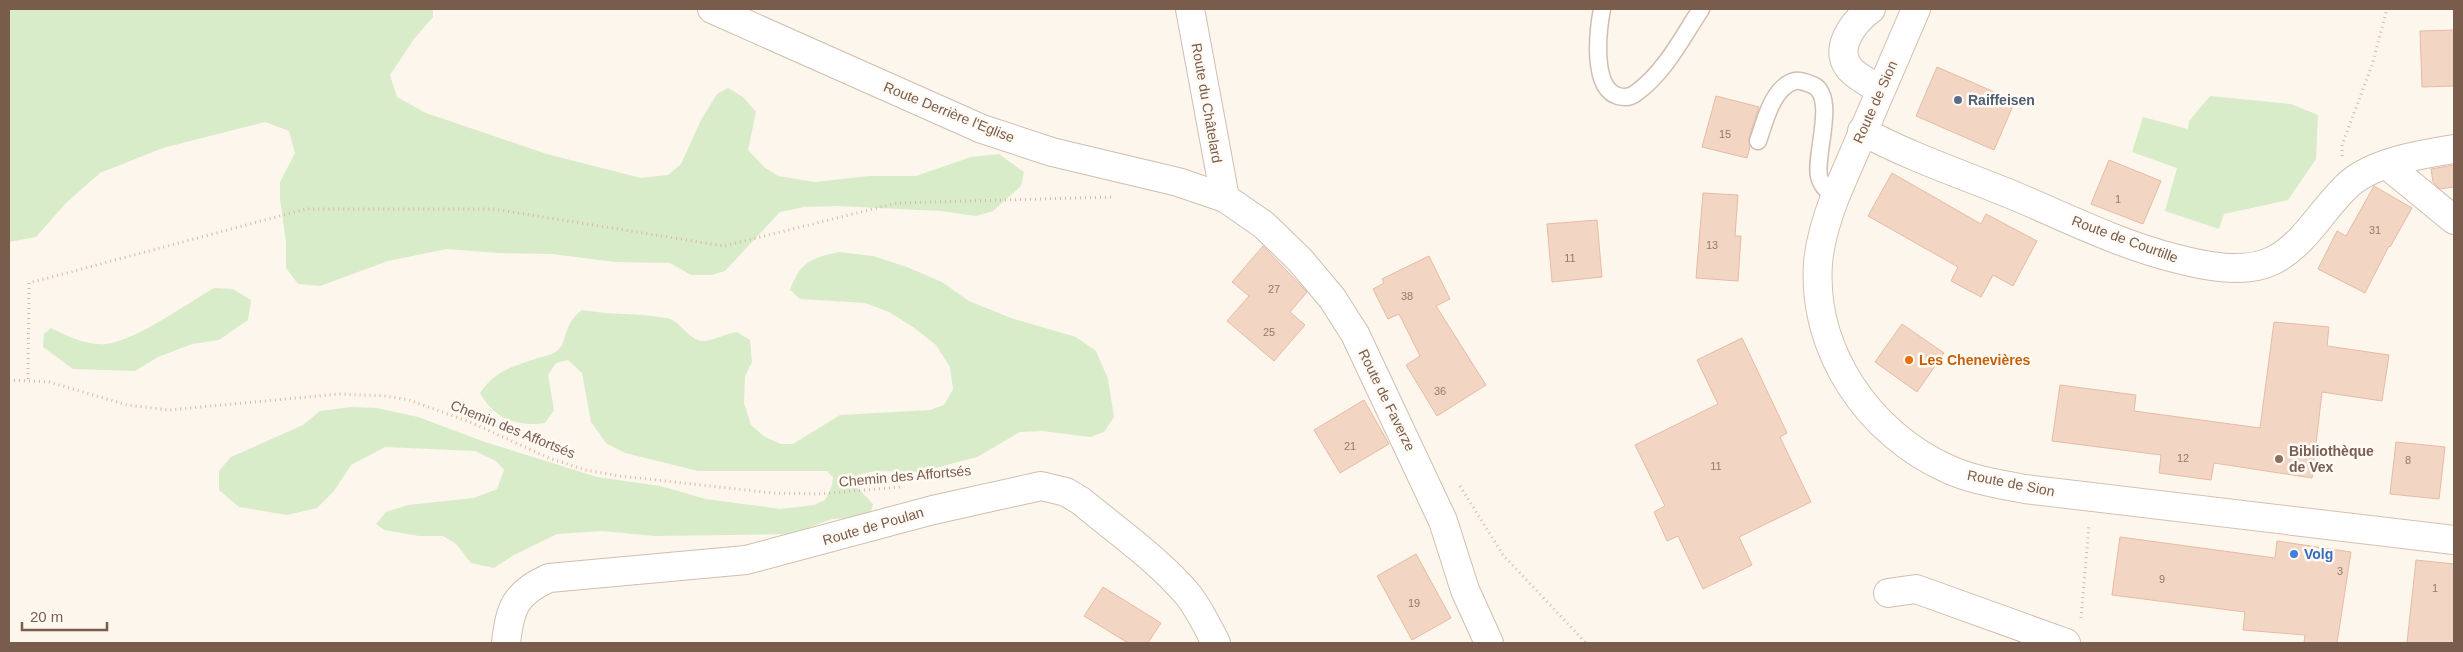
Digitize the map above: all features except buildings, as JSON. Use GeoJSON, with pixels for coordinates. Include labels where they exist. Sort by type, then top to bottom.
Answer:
{"type":"FeatureCollection","features":[{"type":"Feature","properties":{"kind":"street","name":"Route Derrière l'Eglise"},"geometry":{"type":"LineString","coordinates":[[712,9],[982,130],[1052,152],[1178,182],[1225,198]]}},
{"type":"Feature","properties":{"kind":"street","name":"Route du Châtelard"},"geometry":{"type":"LineString","coordinates":[[1190,9],[1225,198]]}},
{"type":"Feature","properties":{"kind":"street"},"geometry":{"type":"LineString","coordinates":[[1871,9],[1853,24],[1845,40],[1844,50],[1853,72],[1880,90]]}},
{"type":"Feature","properties":{"kind":"street","name":"Route de Sion"},"geometry":{"type":"LineString","coordinates":[[1916,9],[1835,197],[1822,240],[1818,282],[1819,305],[1833,353],[1850,385],[1877,420],[1900,441],[1934,462],[1972,477],[2025,489],[2454,540]]}},
{"type":"Feature","properties":{"kind":"street","name":"Route de Courtille"},"geometry":{"type":"LineString","coordinates":[[1862,131],[2124,241],[2174,258],[2225,267],[2254,268],[2275,260],[2293,246],[2348,185],[2364,173],[2424,154],[2454,149]]}},
{"type":"Feature","properties":{"kind":"street"},"geometry":{"type":"LineString","coordinates":[[2387,165],[2454,220]]}},
{"type":"Feature","properties":{"kind":"street","name":"Route de Faverze"},"geometry":{"type":"LineString","coordinates":[[1225,198],[1264,225],[1300,260],[1332,298],[1355,334],[1442,521],[1465,590],[1489,643]]}},
{"type":"Feature","properties":{"kind":"street","name":"Route de Poulan"},"geometry":{"type":"LineString","coordinates":[[506,643],[512,608],[524,591],[549,578],[746,560],[933,510],[1041,486],[1066,492],[1081,502],[1162,569],[1188,596],[1201,613],[1216,643]]}},
{"type":"Feature","properties":{"kind":"street"},"geometry":{"type":"LineString","coordinates":[[1888,593],[1916,589],[2066,643]]}},
{"type":"Feature","properties":{"kind":"lane"},"geometry":{"type":"LineString","coordinates":[[1602,9],[1598,60],[1606,86],[1616,96],[1623,97],[1636,94],[1658,74],[1701,9]]}},
{"type":"Feature","properties":{"kind":"lane"},"geometry":{"type":"LineString","coordinates":[[1758,141],[1770,107],[1788,84],[1797,80],[1816,85],[1822,92],[1824,103],[1823,139],[1818,174],[1822,186],[1835,197]]}},
{"type":"Feature","properties":{"kind":"path"},"geometry":{"type":"LineString","coordinates":[[2348,185],[2341,153],[2342,145],[2372,65],[2387,9]]}},
{"type":"Feature","properties":{"kind":"path"},"geometry":{"type":"LineString","coordinates":[[28,379],[29,283],[306,209],[493,209],[724,246],[897,203],[1116,197]]}},
{"type":"Feature","properties":{"kind":"path","name":"Chemin des Affortsés"},"geometry":{"type":"LineString","coordinates":[[9,380],[28,379],[49,382],[127,405],[169,410],[339,394],[385,396],[409,400],[470,422],[549,458],[585,470],[620,476],[774,493],[817,494],[904,487]]}},
{"type":"Feature","properties":{"kind":"path"},"geometry":{"type":"LineString","coordinates":[[1458,483],[1503,555],[1586,643]]}},
{"type":"Feature","properties":{"kind":"path"},"geometry":{"type":"LineString","coordinates":[[2081,619],[2089,522]]}},
{"type":"Feature","properties":{"kind":"green space"},"geometry":{"type":"Polygon","coordinates":[[[9,9],[433,9],[433,17],[414,39],[390,75],[397,97],[426,113],[547,154],[641,178],[668,175],[681,164],[701,120],[717,94],[728,88],[743,97],[756,112],[748,150],[764,167],[778,176],[815,182],[869,176],[916,176],[971,157],[999,154],[1024,172],[1021,186],[993,211],[976,216],[941,211],[838,206],[804,207],[780,212],[725,271],[712,275],[691,275],[670,263],[615,262],[552,254],[498,253],[447,249],[388,261],[320,286],[298,284],[286,268],[286,242],[280,199],[280,182],[295,153],[289,131],[265,122],[163,148],[100,173],[67,202],[36,237],[9,242],[9,9]]]}},
{"type":"Feature","properties":{"kind":"green space"},"geometry":{"type":"Polygon","coordinates":[[[2210,96],[2291,104],[2318,115],[2316,159],[2288,200],[2224,214],[2219,229],[2165,211],[2177,168],[2132,152],[2143,117],[2188,129],[2189,121],[2210,96]]]}},
{"type":"Feature","properties":{"kind":"green space"},"geometry":{"type":"Polygon","coordinates":[[[839,252],[873,256],[907,267],[942,282],[969,301],[1011,318],[1076,337],[1096,351],[1108,379],[1114,417],[1104,432],[1090,437],[1043,431],[1020,432],[977,457],[920,472],[876,471],[857,475],[853,483],[873,504],[871,512],[862,518],[832,519],[791,534],[655,536],[602,531],[557,534],[514,555],[494,568],[471,563],[456,544],[443,536],[419,536],[384,530],[376,524],[386,512],[408,505],[474,498],[497,489],[504,470],[496,461],[475,451],[385,447],[351,465],[334,491],[317,508],[287,515],[239,507],[219,490],[219,471],[231,457],[303,425],[320,411],[351,407],[377,408],[418,417],[485,442],[597,477],[660,486],[706,499],[780,509],[814,505],[825,500],[832,486],[833,477],[827,471],[698,471],[625,453],[606,443],[591,422],[582,373],[568,360],[556,363],[548,375],[554,410],[545,423],[525,424],[507,419],[492,409],[480,393],[492,379],[506,370],[557,351],[563,343],[571,322],[582,310],[666,318],[676,322],[693,338],[698,340],[707,341],[737,332],[750,340],[752,362],[745,376],[744,403],[751,425],[765,437],[781,444],[793,444],[840,415],[930,410],[944,405],[953,389],[950,367],[936,345],[913,327],[889,312],[865,303],[800,299],[790,290],[798,273],[808,263],[814,259],[839,252]]]}},
{"type":"Feature","properties":{"kind":"green space"},"geometry":{"type":"Polygon","coordinates":[[[214,288],[233,289],[251,300],[248,320],[219,340],[192,344],[158,357],[135,371],[73,369],[43,347],[44,334],[51,328],[85,342],[106,344],[118,341],[146,329],[214,288]]]}},
{"type":"Feature","properties":{"kind":"place","name":"Raiffeisen"},"geometry":{"type":"Point","coordinates":[1958,100]}},
{"type":"Feature","properties":{"kind":"place","name":"Les Chenevières"},"geometry":{"type":"Point","coordinates":[1909,360]}},
{"type":"Feature","properties":{"kind":"place","name":"Bibliothèque de Vex"},"geometry":{"type":"Point","coordinates":[2279,459]}},
{"type":"Feature","properties":{"kind":"place","name":"Volg"},"geometry":{"type":"Point","coordinates":[2294,554]}}]}
